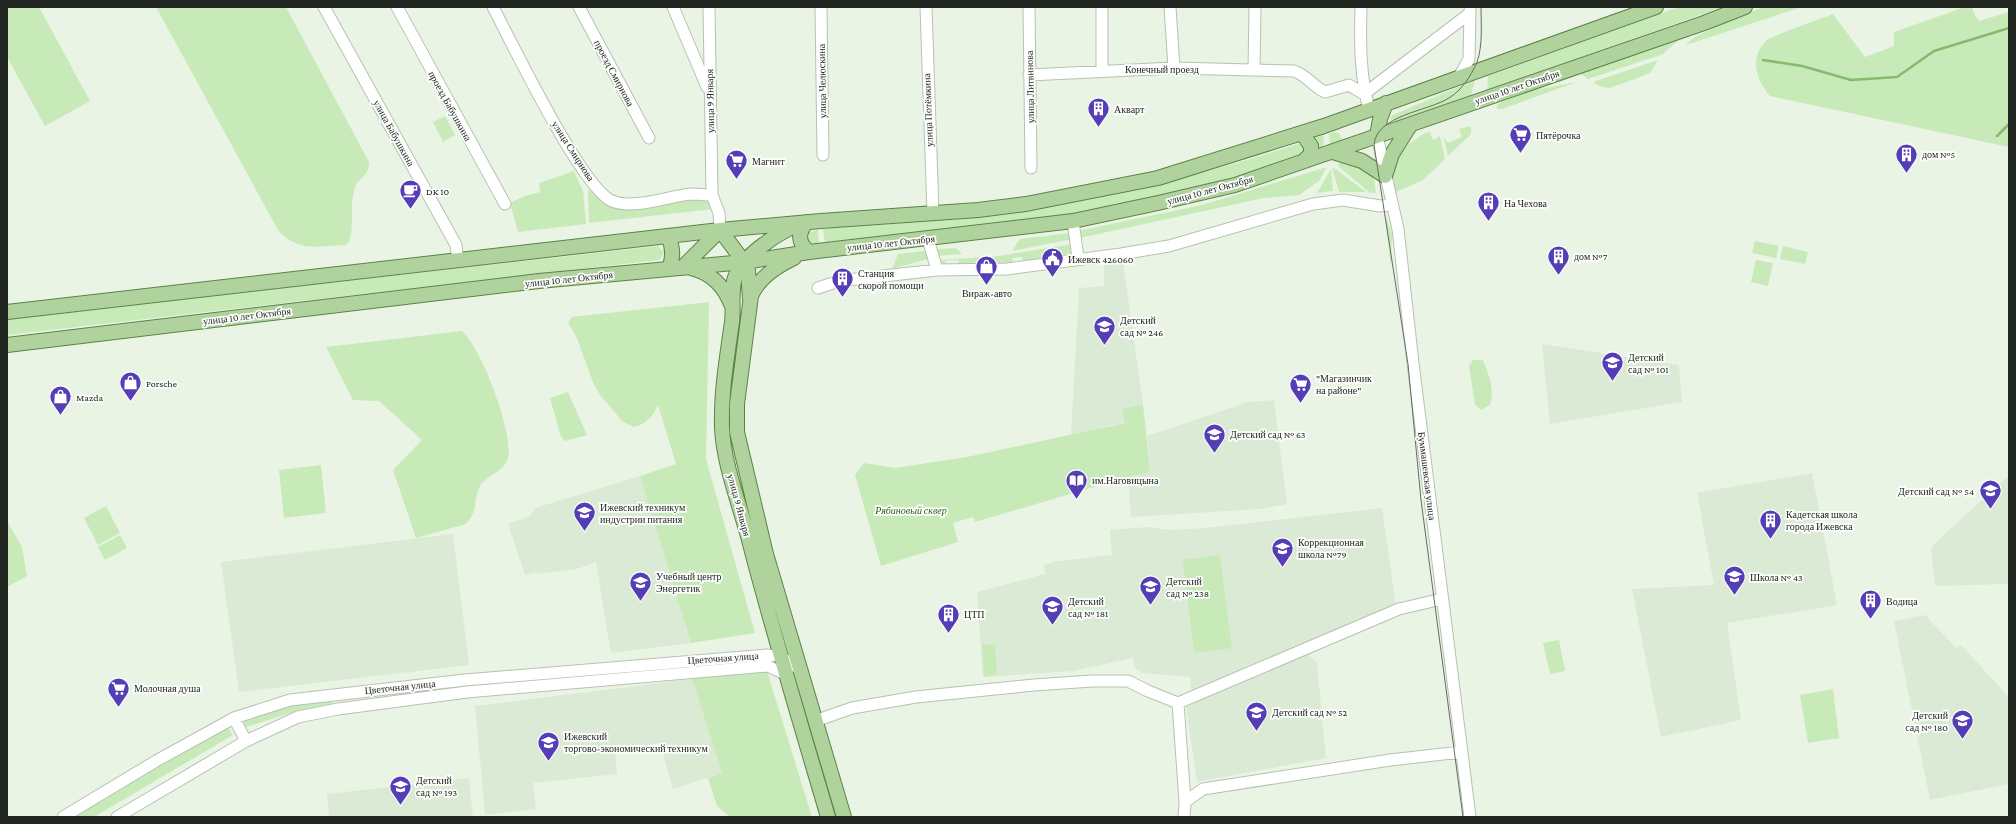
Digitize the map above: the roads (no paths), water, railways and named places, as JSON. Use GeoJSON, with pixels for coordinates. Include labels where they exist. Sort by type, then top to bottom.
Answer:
{"type":"FeatureCollection","features":[{"type":"Feature","properties":{"kind":"main road"},"geometry":{"type":"LineString","coordinates":[[7,312],[720,230],[1026,204],[1158,178],[1302,133],[1656,7]]}},
{"type":"Feature","properties":{"kind":"main road","name":"улица 10 лет Октября"},"geometry":{"type":"LineString","coordinates":[[7,345],[531,282],[684,266],[744,262],[809,252],[1073,221],[1158,204],[1236,185],[1704,23],[1745,7]]}},
{"type":"Feature","properties":{"kind":"main road"},"geometry":{"type":"LineString","coordinates":[[1377,136],[1380,119],[1386,103]]}},
{"type":"Feature","properties":{"kind":"main road"},"geometry":{"type":"LineString","coordinates":[[1333,152],[1362,161],[1385,176],[1392,154],[1411,124]]}},
{"type":"Feature","properties":{"kind":"main road"},"geometry":{"type":"LineString","coordinates":[[1302,133],[1311,146],[1312,154],[1304,161]]}},
{"type":"Feature","properties":{"kind":"main road"},"geometry":{"type":"LineString","coordinates":[[807,222],[801,228],[800,238],[802,246],[809,252]]}},
{"type":"Feature","properties":{"kind":"main road","name":"улица 9 Января"},"geometry":{"type":"LineString","coordinates":[[807,222],[788,229],[744,262],[739,268],[734,280],[734,310],[723,390],[722,428],[724,444],[774,636],[828,817]]}},
{"type":"Feature","properties":{"kind":"main road"},"geometry":{"type":"LineString","coordinates":[[720,230],[744,262],[748,270],[750,301]]}},
{"type":"Feature","properties":{"kind":"main road"},"geometry":{"type":"LineString","coordinates":[[720,230],[684,266],[698,270],[712,277],[727,293],[734,310]]}},
{"type":"Feature","properties":{"kind":"main road"},"geometry":{"type":"LineString","coordinates":[[668,236],[673,251],[673,260],[669,268]]}},
{"type":"Feature","properties":{"kind":"main road","name":"улица 9 Января"},"geometry":{"type":"LineString","coordinates":[[809,252],[775,269],[760,282],[754,290],[750,301],[737,404],[737,432],[766,554],[844,817]]}},
{"type":"Feature","properties":{"kind":"street","name":"улица Бабушкина"},"geometry":{"type":"LineString","coordinates":[[324,7],[456,245],[458,261]]}},
{"type":"Feature","properties":{"kind":"street","name":"проезд Бабушкина"},"geometry":{"type":"LineString","coordinates":[[397,7],[505,204]]}},
{"type":"Feature","properties":{"kind":"street","name":"улица Смирнова"},"geometry":{"type":"LineString","coordinates":[[493,7],[543,103],[581,165],[599,189],[612,201],[628,203],[659,201],[691,194],[712,195]]}},
{"type":"Feature","properties":{"kind":"street","name":"проезд Смирнова"},"geometry":{"type":"LineString","coordinates":[[579,7],[650,138]]}},
{"type":"Feature","properties":{"kind":"street"},"geometry":{"type":"LineString","coordinates":[[673,7],[710,95]]}},
{"type":"Feature","properties":{"kind":"street","name":"улица 9 Января"},"geometry":{"type":"LineString","coordinates":[[709,7],[712,195],[719,213],[720,230]]}},
{"type":"Feature","properties":{"kind":"street","name":"улица Челюскина"},"geometry":{"type":"LineString","coordinates":[[821,7],[823,155]]}},
{"type":"Feature","properties":{"kind":"street","name":"улица Потёмкина"},"geometry":{"type":"LineString","coordinates":[[926,7],[933,213]]}},
{"type":"Feature","properties":{"kind":"street","name":"улица Литвинова"},"geometry":{"type":"LineString","coordinates":[[1029,7],[1031,168]]}},
{"type":"Feature","properties":{"kind":"street"},"geometry":{"type":"LineString","coordinates":[[1102,7],[1102,70]]}},
{"type":"Feature","properties":{"kind":"street"},"geometry":{"type":"LineString","coordinates":[[1170,7],[1174,68]]}},
{"type":"Feature","properties":{"kind":"street"},"geometry":{"type":"LineString","coordinates":[[1254,70],[1255,7]]}},
{"type":"Feature","properties":{"kind":"street"},"geometry":{"type":"LineString","coordinates":[[1361,7],[1360,42],[1364,94],[1369,109]]}},
{"type":"Feature","properties":{"kind":"street"},"geometry":{"type":"LineString","coordinates":[[1364,94],[1470,10]]}},
{"type":"Feature","properties":{"kind":"street"},"geometry":{"type":"LineString","coordinates":[[1459,77],[1469,59],[1470,10]]}},
{"type":"Feature","properties":{"kind":"street","name":"Конечный проезд"},"geometry":{"type":"LineString","coordinates":[[1029,75],[1102,70],[1174,68],[1294,71],[1303,74],[1314,86],[1325,92],[1349,84],[1364,94]]}},
{"type":"Feature","properties":{"kind":"street","name":"Буммашевская улица"},"geometry":{"type":"LineString","coordinates":[[1377,136],[1398,229],[1400,260],[1470,817]]}},
{"type":"Feature","properties":{"kind":"street"},"geometry":{"type":"LineString","coordinates":[[818,288],[838,281],[937,270],[1007,269],[1169,246],[1313,204],[1343,200],[1380,206],[1392,205]]}},
{"type":"Feature","properties":{"kind":"street"},"geometry":{"type":"LineString","coordinates":[[1073,221],[1078,258]]}},
{"type":"Feature","properties":{"kind":"street"},"geometry":{"type":"LineString","coordinates":[[928,239],[937,270]]}},
{"type":"Feature","properties":{"kind":"street"},"geometry":{"type":"LineString","coordinates":[[815,720],[852,708],[916,697],[1034,685],[1092,681],[1128,681],[1178,703],[1399,609],[1442,599]]}},
{"type":"Feature","properties":{"kind":"street"},"geometry":{"type":"LineString","coordinates":[[766,655],[774,636]]}},
{"type":"Feature","properties":{"kind":"street"},"geometry":{"type":"LineString","coordinates":[[785,674],[768,666],[780,656],[790,637]]}},
{"type":"Feature","properties":{"kind":"street","name":"Цветочная улица"},"geometry":{"type":"LineString","coordinates":[[63,817],[156,760],[234,718],[290,700],[336,693],[638,664],[766,655],[780,656]]}},
{"type":"Feature","properties":{"kind":"street"},"geometry":{"type":"LineString","coordinates":[[780,656],[799,669]]}},
{"type":"Feature","properties":{"kind":"street"},"geometry":{"type":"LineString","coordinates":[[638,664],[639,678]]}},
{"type":"Feature","properties":{"kind":"street","name":"Цветочная улица"},"geometry":{"type":"LineString","coordinates":[[117,817],[246,741],[298,717],[338,709],[467,692],[768,666]]}},
{"type":"Feature","properties":{"kind":"street"},"geometry":{"type":"LineString","coordinates":[[465,680],[467,692]]}},
{"type":"Feature","properties":{"kind":"street"},"geometry":{"type":"LineString","coordinates":[[336,693],[338,709]]}},
{"type":"Feature","properties":{"kind":"street"},"geometry":{"type":"LineString","coordinates":[[1178,703],[1185,802],[1184,817]]}},
{"type":"Feature","properties":{"kind":"street"},"geometry":{"type":"LineString","coordinates":[[234,718],[246,741]]}},
{"type":"Feature","properties":{"kind":"street"},"geometry":{"type":"LineString","coordinates":[[1185,802],[1204,789],[1390,760],[1461,752]]}},
{"type":"Feature","properties":{"kind":"waterway"},"geometry":{"type":"LineString","coordinates":[[1763,60],[1802,66],[1851,80],[1897,77],[1934,51],[2009,28]]}},
{"type":"Feature","properties":{"kind":"waterway"},"geometry":{"type":"LineString","coordinates":[[1997,136],[2009,124]]}},
{"type":"Feature","properties":{"kind":"tram line"},"geometry":{"type":"LineString","coordinates":[[1463,817],[1421,500],[1408,364],[1374,145],[1377,135],[1393,120],[1440,103],[1454,95],[1466,82],[1475,67],[1479,55],[1481,7]]}},
{"type":"Feature","properties":{"kind":"place","name":"Акварт"},"geometry":{"type":"Point","coordinates":[1099,128]}},
{"type":"Feature","properties":{"kind":"place","name":"Пятёрочка"},"geometry":{"type":"Point","coordinates":[1521,154]}},
{"type":"Feature","properties":{"kind":"place","name":"дом №5"},"geometry":{"type":"Point","coordinates":[1907,174]}},
{"type":"Feature","properties":{"kind":"place","name":"Магнит"},"geometry":{"type":"Point","coordinates":[737,180]}},
{"type":"Feature","properties":{"kind":"place","name":"DK 10"},"geometry":{"type":"Point","coordinates":[411,210]}},
{"type":"Feature","properties":{"kind":"place","name":"На Чехова"},"geometry":{"type":"Point","coordinates":[1489,222]}},
{"type":"Feature","properties":{"kind":"place","name":"дом №7"},"geometry":{"type":"Point","coordinates":[1559,276]}},
{"type":"Feature","properties":{"kind":"place","name":"Ижевск 426060"},"geometry":{"type":"Point","coordinates":[1053,278]}},
{"type":"Feature","properties":{"kind":"place","name":"Вираж-авто"},"geometry":{"type":"Point","coordinates":[987,286]}},
{"type":"Feature","properties":{"kind":"place","name":"Станция скорой помощи"},"geometry":{"type":"Point","coordinates":[843,298]}},
{"type":"Feature","properties":{"kind":"place","name":"Детский сад № 246"},"geometry":{"type":"Point","coordinates":[1105,346]}},
{"type":"Feature","properties":{"kind":"place","name":"Детский сад № 101"},"geometry":{"type":"Point","coordinates":[1613,382]}},
{"type":"Feature","properties":{"kind":"place","name":"Porsche"},"geometry":{"type":"Point","coordinates":[131,402]}},
{"type":"Feature","properties":{"kind":"place","name":"\"Магазинчик на районе\""},"geometry":{"type":"Point","coordinates":[1300,404]}},
{"type":"Feature","properties":{"kind":"place","name":"Mazda"},"geometry":{"type":"Point","coordinates":[61,416]}},
{"type":"Feature","properties":{"kind":"place","name":"Детский сад № 63"},"geometry":{"type":"Point","coordinates":[1215,454]}},
{"type":"Feature","properties":{"kind":"place","name":"им.Наговицына"},"geometry":{"type":"Point","coordinates":[1077,500]}},
{"type":"Feature","properties":{"kind":"place","name":"Детский сад № 54"},"geometry":{"type":"Point","coordinates":[1990,510]}},
{"type":"Feature","properties":{"kind":"place","name":"Ижевский техникум индустрии питания"},"geometry":{"type":"Point","coordinates":[584,532]}},
{"type":"Feature","properties":{"kind":"place","name":"Кадетская школа города Ижевска"},"geometry":{"type":"Point","coordinates":[1770,540]}},
{"type":"Feature","properties":{"kind":"place","name":"Коррекционная школа №79"},"geometry":{"type":"Point","coordinates":[1283,568]}},
{"type":"Feature","properties":{"kind":"place","name":"Школа № 43"},"geometry":{"type":"Point","coordinates":[1735,596]}},
{"type":"Feature","properties":{"kind":"place","name":"Учебный центр Энергетик"},"geometry":{"type":"Point","coordinates":[641,602]}},
{"type":"Feature","properties":{"kind":"place","name":"Детский сад № 238"},"geometry":{"type":"Point","coordinates":[1151,606]}},
{"type":"Feature","properties":{"kind":"place","name":"Водица"},"geometry":{"type":"Point","coordinates":[1870,620]}},
{"type":"Feature","properties":{"kind":"place","name":"Детский сад № 181"},"geometry":{"type":"Point","coordinates":[1053,626]}},
{"type":"Feature","properties":{"kind":"place","name":"ЦТП"},"geometry":{"type":"Point","coordinates":[948,634]}},
{"type":"Feature","properties":{"kind":"place","name":"Молочная душа"},"geometry":{"type":"Point","coordinates":[119,708]}},
{"type":"Feature","properties":{"kind":"place","name":"Детский сад № 52"},"geometry":{"type":"Point","coordinates":[1257,732]}},
{"type":"Feature","properties":{"kind":"place","name":"Детский сад № 180"},"geometry":{"type":"Point","coordinates":[1963,740]}},
{"type":"Feature","properties":{"kind":"place","name":"Ижевский торгово-экономический техникум"},"geometry":{"type":"Point","coordinates":[548,762]}},
{"type":"Feature","properties":{"kind":"place","name":"Детский сад № 193"},"geometry":{"type":"Point","coordinates":[400,806]}},
{"type":"Feature","properties":{"kind":"park label","name":"Рябиновый сквер"},"geometry":{"type":"Point","coordinates":[911,510]}}]}
